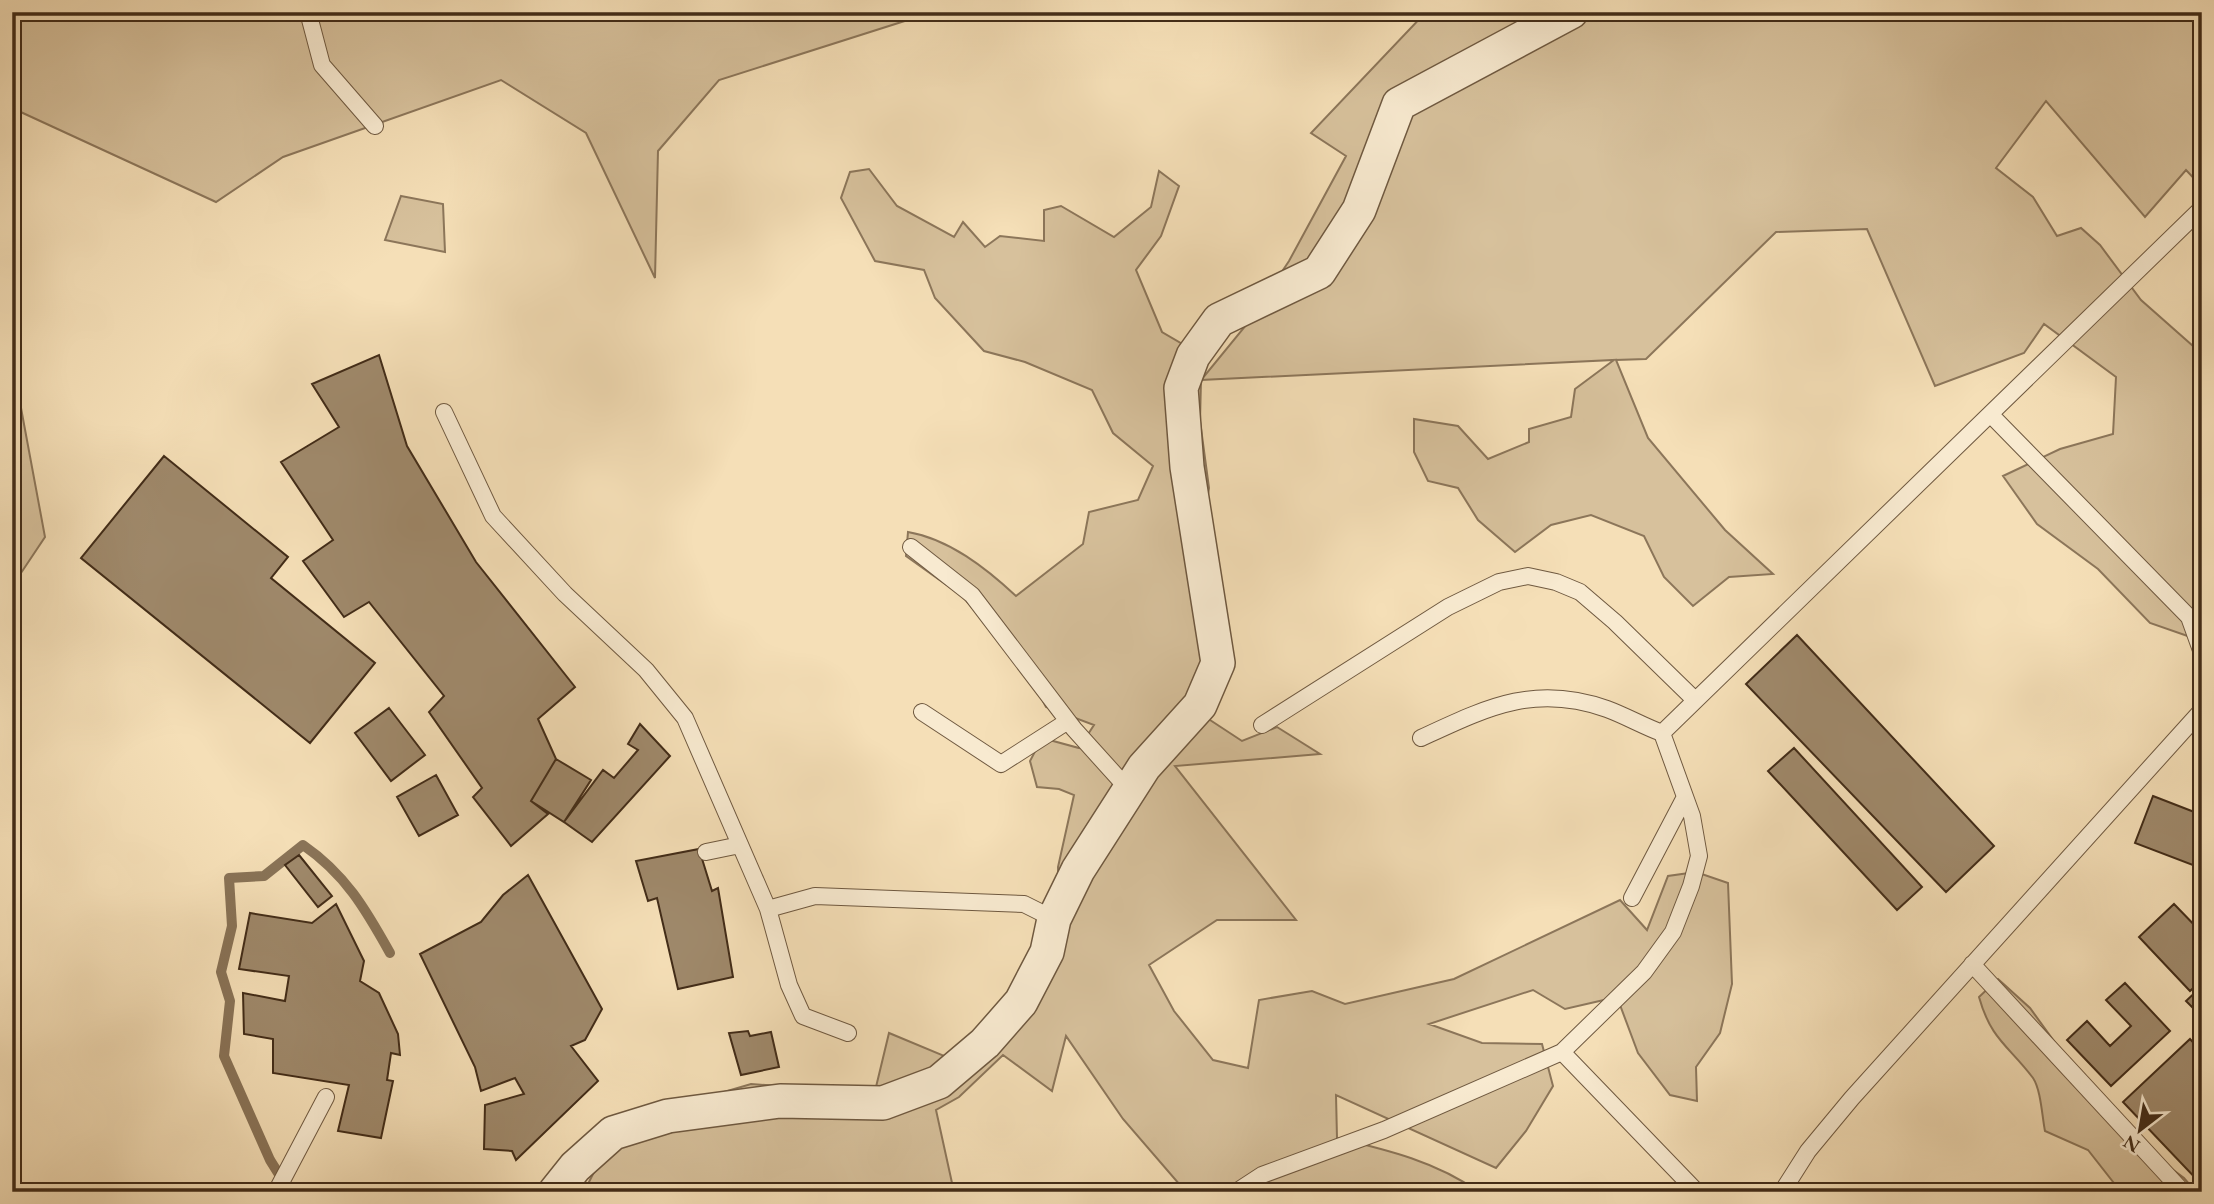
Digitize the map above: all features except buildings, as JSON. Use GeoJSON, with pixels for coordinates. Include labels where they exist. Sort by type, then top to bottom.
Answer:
{"type":"FeatureCollection","features":[{"type":"Feature","properties":{"kind":"street"},"geometry":{"type":"LineString","coordinates":[[555,1192],[575,1167],[613,1133],[668,1116],[780,1101],[883,1103],[939,1082],[985,1043],[1021,1002],[1046,952],[1054,919],[1079,870],[1144,767],[1200,705],[1218,663],[1187,467],[1181,388],[1193,356],[1219,320],[1319,272],[1359,210],[1399,104],[1571,12]]}},
{"type":"Feature","properties":{"kind":"lane"},"geometry":{"type":"LineString","coordinates":[[308,12],[322,65],[375,126]]}},
{"type":"Feature","properties":{"kind":"lane"},"geometry":{"type":"LineString","coordinates":[[1662,733],[2201,209]]}},
{"type":"Feature","properties":{"kind":"lane"},"geometry":{"type":"LineString","coordinates":[[444,412],[493,516],[565,594],[646,670],[685,718],[768,909],[789,985],[803,1016],[848,1033]]}},
{"type":"Feature","properties":{"kind":"lane"},"geometry":{"type":"LineString","coordinates":[[1991,415],[2189,617],[2202,653]]}},
{"type":"Feature","properties":{"kind":"lane"},"geometry":{"type":"LineString","coordinates":[[911,547],[972,595],[1068,721],[1129,790]]}},
{"type":"Feature","properties":{"kind":"lane"},"geometry":{"type":"LineString","coordinates":[[1262,724],[1448,607],[1499,582],[1528,576],[1556,582],[1580,593],[1615,622],[1695,700]]}},
{"type":"Feature","properties":{"kind":"lane"},"geometry":{"type":"LineString","coordinates":[[1236,1192],[1262,1175],[1384,1130],[1562,1052],[1644,972],[1673,932],[1691,886],[1699,856],[1685,797],[1662,733],[1604,708],[1556,699],[1526,699],[1490,706],[1421,738]]}},
{"type":"Feature","properties":{"kind":"lane"},"geometry":{"type":"LineString","coordinates":[[1782,1192],[1808,1151],[1852,1098],[2202,710]]}},
{"type":"Feature","properties":{"kind":"lane"},"geometry":{"type":"LineString","coordinates":[[922,712],[1001,764],[1068,721]]}},
{"type":"Feature","properties":{"kind":"lane"},"geometry":{"type":"LineString","coordinates":[[1632,898],[1685,797]]}},
{"type":"Feature","properties":{"kind":"lane"},"geometry":{"type":"LineString","coordinates":[[706,852],[740,845]]}},
{"type":"Feature","properties":{"kind":"lane"},"geometry":{"type":"LineString","coordinates":[[768,909],[815,896],[1024,904],[1054,919]]}},
{"type":"Feature","properties":{"kind":"lane"},"geometry":{"type":"LineString","coordinates":[[1972,964],[2183,1192]]}},
{"type":"Feature","properties":{"kind":"lane"},"geometry":{"type":"LineString","coordinates":[[1562,1052],[1697,1192]]}},
{"type":"Feature","properties":{"kind":"lane"},"geometry":{"type":"LineString","coordinates":[[276,1192],[326,1097]]}},
{"type":"Feature","properties":{"kind":"shaded area"},"geometry":{"type":"Polygon","coordinates":[[[12,12],[933,12],[719,80],[658,151],[655,278],[586,133],[501,80],[283,157],[216,202],[12,108],[12,12]]]}},
{"type":"Feature","properties":{"kind":"shaded area"},"geometry":{"type":"Polygon","coordinates":[[[1426,12],[2202,12],[2202,187],[2186,170],[2145,217],[2046,101],[1996,168],[2033,197],[2057,236],[2081,228],[2100,245],[2141,300],[2202,354],[2202,641],[2150,623],[2098,569],[2037,524],[2003,476],[2060,449],[2113,434],[2116,377],[2044,324],[2024,353],[1935,386],[1867,229],[1776,232],[1646,359],[1616,360],[1648,438],[1725,530],[1773,574],[1729,577],[1693,606],[1664,577],[1644,536],[1591,515],[1551,525],[1515,552],[1478,520],[1458,488],[1428,481],[1414,452],[1414,419],[1458,426],[1488,459],[1529,442],[1529,429],[1571,417],[1575,389],[1614,360],[1201,380],[1200,421],[1209,488],[1199,552],[1207,718],[1242,741],[1277,727],[1320,754],[1175,766],[1296,920],[1217,920],[1149,965],[1174,1011],[1213,1060],[1248,1068],[1259,1000],[1312,991],[1345,1004],[1454,979],[1620,900],[1647,930],[1668,876],[1696,872],[1728,883],[1732,984],[1720,1033],[1696,1067],[1697,1101],[1670,1095],[1638,1053],[1617,997],[1565,1009],[1533,990],[1429,1024],[1482,1043],[1542,1044],[1553,1086],[1526,1131],[1496,1168],[1336,1095],[1337,1138],[1393,1152],[1429,1165],[1479,1192],[1186,1192],[1123,1119],[1066,1036],[1052,1091],[1003,1055],[959,1097],[936,1110],[954,1192],[584,1192],[613,1134],[707,1097],[751,1084],[824,1089],[876,1087],[889,1033],[944,1056],[1003,1022],[1059,926],[1058,867],[1074,795],[1059,789],[1037,787],[1030,761],[1042,738],[1079,748],[1094,725],[1046,707],[1025,667],[962,596],[906,556],[908,532],[938,541],[966,556],[1016,596],[1083,544],[1089,512],[1138,500],[1153,466],[1113,433],[1092,390],[1025,362],[984,351],[935,298],[924,270],[875,261],[841,198],[850,172],[869,169],[897,206],[954,237],[963,222],[985,247],[1000,236],[1044,241],[1044,210],[1061,206],[1114,237],[1151,207],[1159,171],[1179,186],[1161,236],[1136,270],[1162,332],[1184,345],[1202,379],[1247,324],[1289,261],[1346,156],[1311,133],[1426,12]]]}},
{"type":"Feature","properties":{"kind":"shaded area"},"geometry":{"type":"Polygon","coordinates":[[[401,196],[443,204],[445,252],[385,240],[401,196]]]}},
{"type":"Feature","properties":{"kind":"shaded area"},"geometry":{"type":"Polygon","coordinates":[[[12,397],[21,408],[45,537],[21,573],[12,576],[12,397]]]}},
{"type":"Feature","properties":{"kind":"shaded area"},"geometry":{"type":"Polygon","coordinates":[[[1998,979],[2030,1008],[2117,1128],[2184,1178],[2196,1192],[2121,1192],[2088,1150],[2045,1131],[2036,1083],[1995,1033],[1979,997],[1998,979]]]}},
{"type":"Feature","properties":{"kind":"waterway"},"geometry":{"type":"LineString","coordinates":[[290,1192],[270,1160],[224,1056],[230,1001],[221,972],[232,926],[229,878],[264,876],[303,845],[331,868],[353,893],[390,953]]}}]}
